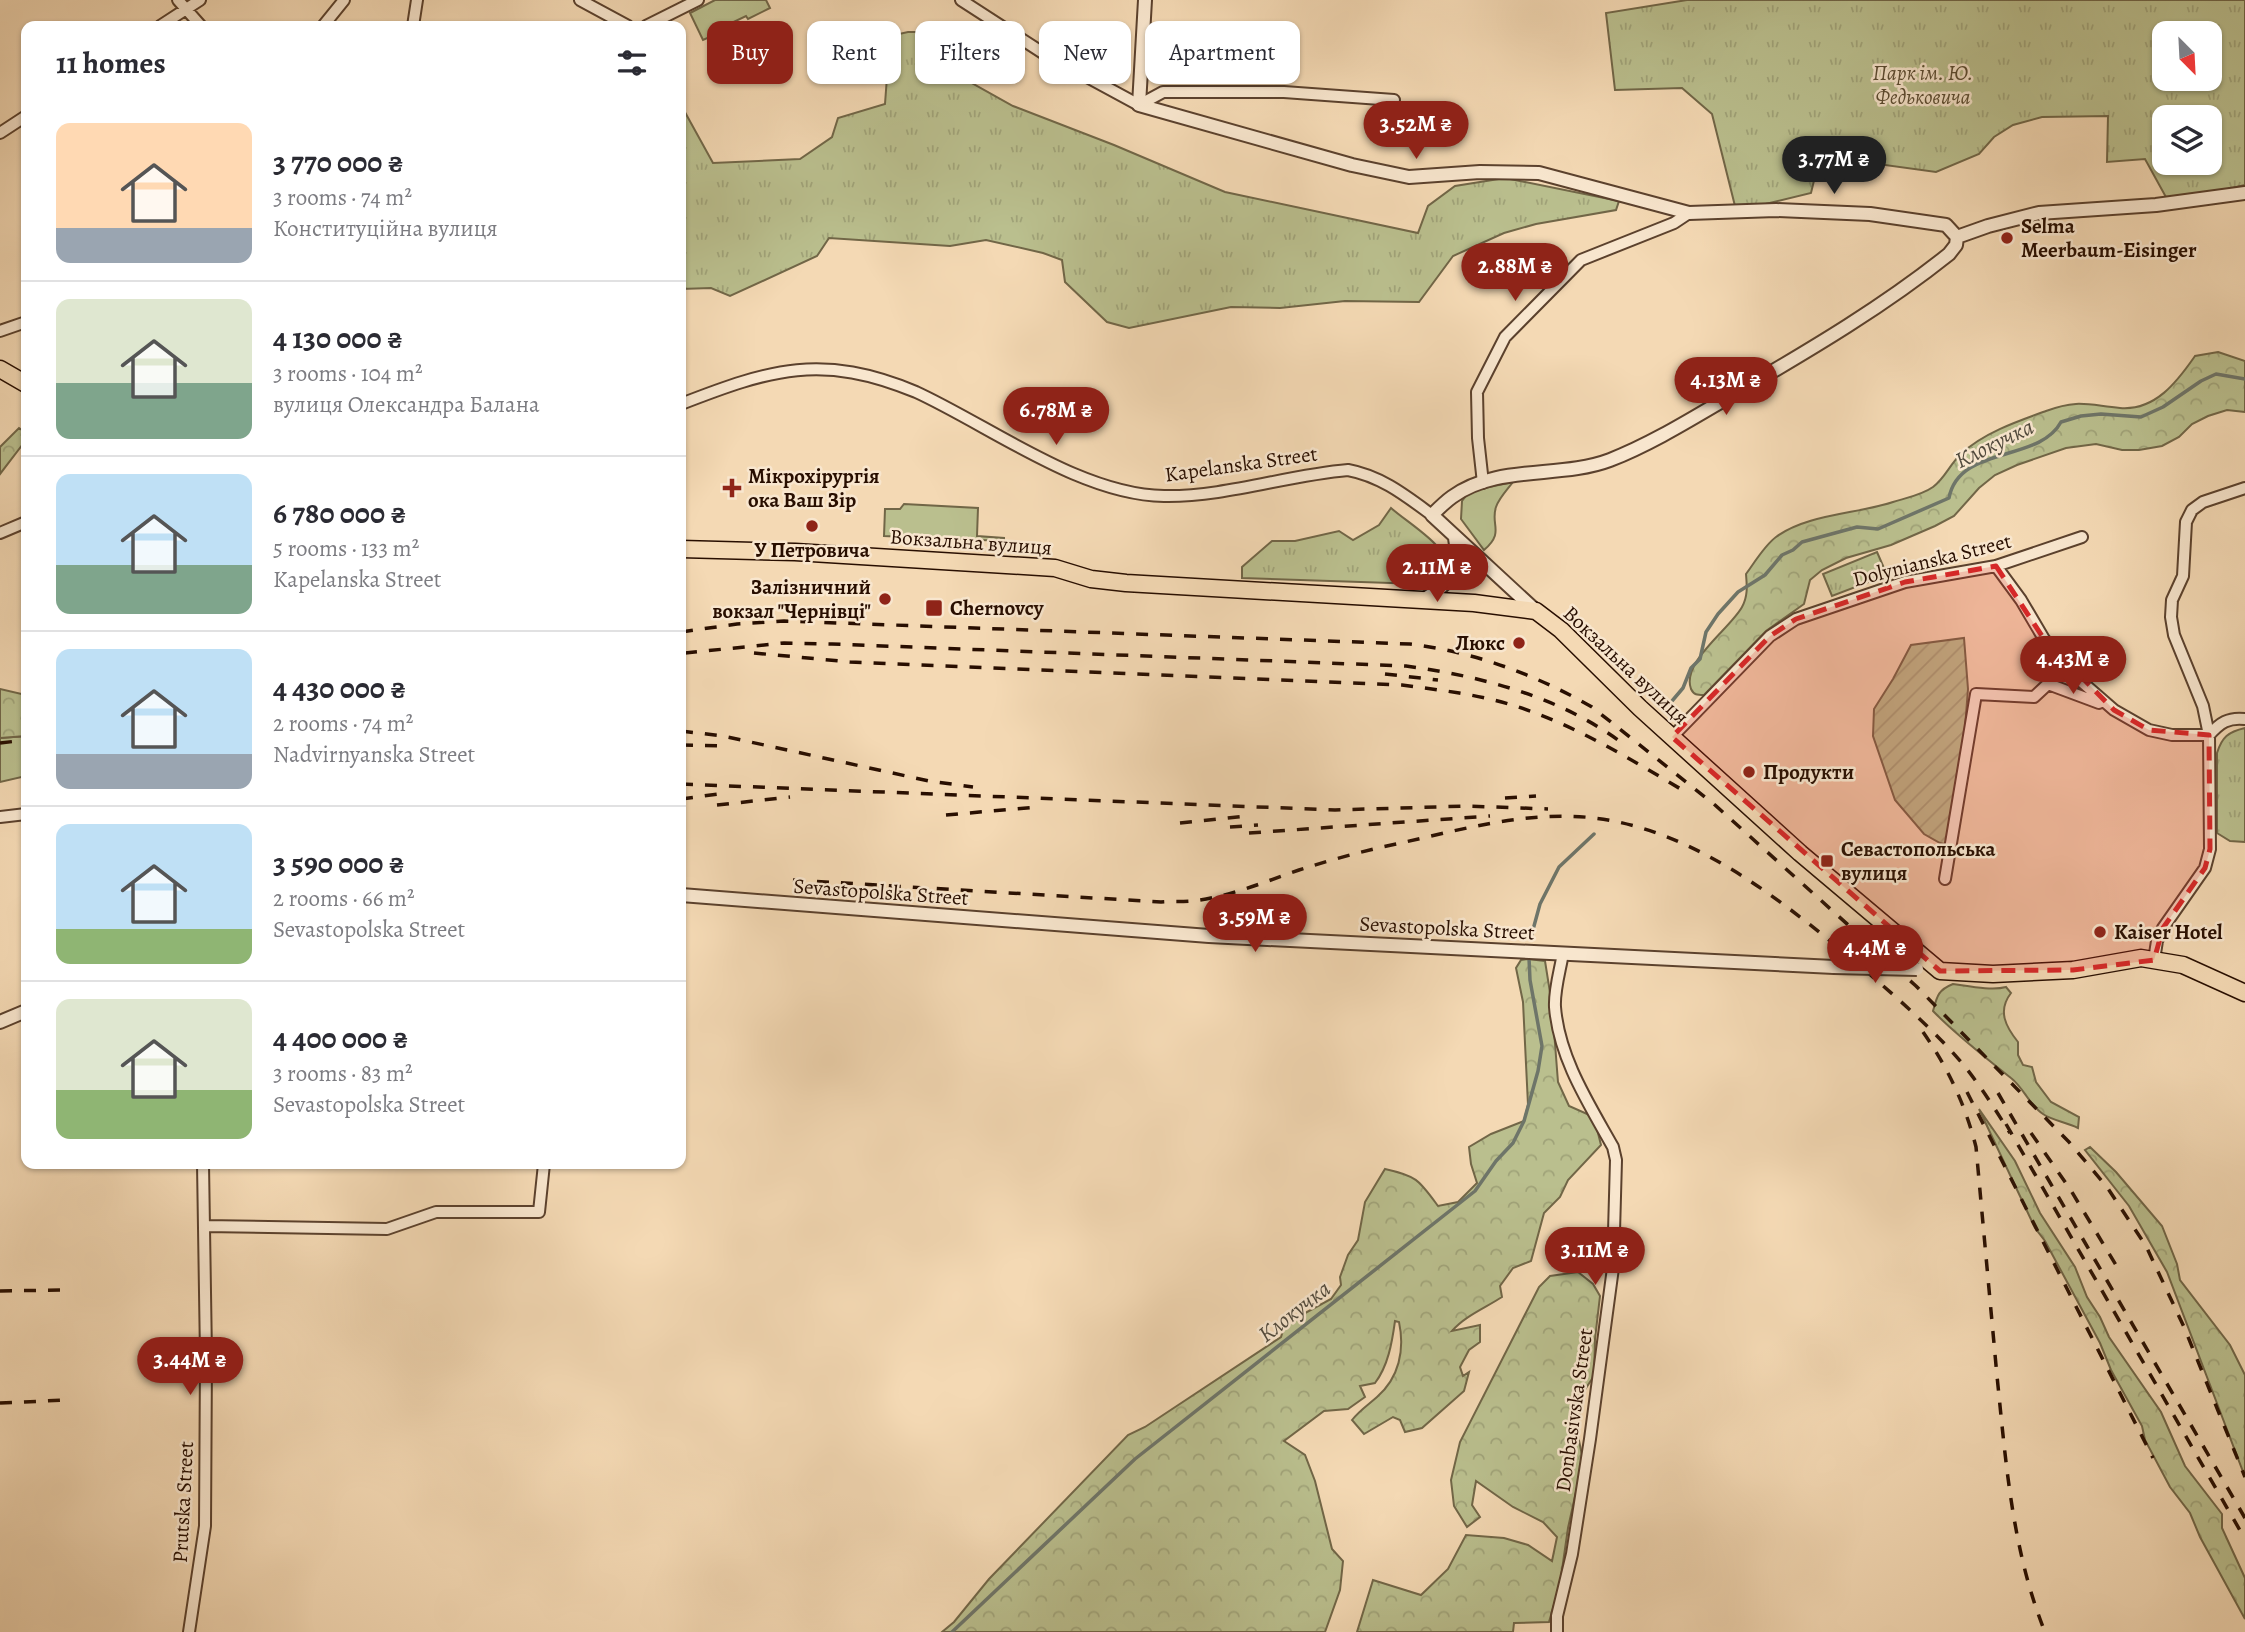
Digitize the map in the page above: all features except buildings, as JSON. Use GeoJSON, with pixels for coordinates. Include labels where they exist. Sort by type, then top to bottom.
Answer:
{"type":"FeatureCollection","features":[{"type":"Feature","properties":{"kind":"main road"},"geometry":{"type":"LineString","coordinates":[[0,369],[21,381]]}},
{"type":"Feature","properties":{"kind":"main road","name":"Вокзальна вулиця"},"geometry":{"type":"LineString","coordinates":[[686,549],[795,552],[1055,568],[1098,581],[1461,602],[1536,611],[1561,630],[1672,737],[1800,853],[1940,971]]}},
{"type":"Feature","properties":{"kind":"main road"},"geometry":{"type":"LineString","coordinates":[[1940,971],[1993,974],[2073,970],[2141,958],[2183,965],[2245,993]]}},
{"type":"Feature","properties":{"kind":"street"},"geometry":{"type":"LineString","coordinates":[[165,21],[182,5],[200,0]]}},
{"type":"Feature","properties":{"kind":"street"},"geometry":{"type":"LineString","coordinates":[[327,21],[344,0]]}},
{"type":"Feature","properties":{"kind":"street"},"geometry":{"type":"LineString","coordinates":[[414,21],[417,0]]}},
{"type":"Feature","properties":{"kind":"street"},"geometry":{"type":"LineString","coordinates":[[580,0],[619,21]]}},
{"type":"Feature","properties":{"kind":"street"},"geometry":{"type":"LineString","coordinates":[[656,21],[698,0]]}},
{"type":"Feature","properties":{"kind":"street"},"geometry":{"type":"LineString","coordinates":[[1139,105],[1145,0]]}},
{"type":"Feature","properties":{"kind":"street"},"geometry":{"type":"LineString","coordinates":[[963,1],[1043,53],[1139,105],[1352,165],[1409,177],[1504,172],[1550,175],[1689,213],[1776,210],[1870,215],[1945,225],[1957,237]]}},
{"type":"Feature","properties":{"kind":"street"},"geometry":{"type":"LineString","coordinates":[[182,5],[196,21]]}},
{"type":"Feature","properties":{"kind":"street"},"geometry":{"type":"LineString","coordinates":[[1139,105],[1163,92],[1284,92],[1394,100]]}},
{"type":"Feature","properties":{"kind":"street"},"geometry":{"type":"LineString","coordinates":[[0,134],[21,119]]}},
{"type":"Feature","properties":{"kind":"street"},"geometry":{"type":"LineString","coordinates":[[1957,237],[2039,213],[2155,205],[2245,193]]}},
{"type":"Feature","properties":{"kind":"street"},"geometry":{"type":"LineString","coordinates":[[1483,482],[1477,392],[1505,337],[1581,260],[1674,223],[1689,213]]}},
{"type":"Feature","properties":{"kind":"street"},"geometry":{"type":"LineString","coordinates":[[1432,515],[1452,496],[1483,482],[1584,467],[1608,461],[1650,441],[1794,360],[1872,311],[1949,254],[1956,245],[1957,237]]}},
{"type":"Feature","properties":{"kind":"street"},"geometry":{"type":"LineString","coordinates":[[0,331],[21,324]]}},
{"type":"Feature","properties":{"kind":"street","name":"Kapelanska Street"},"geometry":{"type":"LineString","coordinates":[[686,402],[785,370],[815,368],[848,371],[916,391],[1072,472],[1104,485],[1135,493],[1175,496],[1348,470],[1365,473],[1432,515],[1536,611]]}},
{"type":"Feature","properties":{"kind":"street"},"geometry":{"type":"LineString","coordinates":[[2154,960],[2157,941],[2163,928],[2205,868],[2210,849],[2208,736],[2203,706],[2175,635],[2171,617],[2172,600],[2183,576],[2186,522],[2192,510],[2203,502],[2245,488]]}},
{"type":"Feature","properties":{"kind":"street"},"geometry":{"type":"LineString","coordinates":[[0,533],[21,524]]}},
{"type":"Feature","properties":{"kind":"street","name":"Dolynianska Street"},"geometry":{"type":"LineString","coordinates":[[1672,737],[1770,636],[1796,619],[1905,582],[1996,566],[2082,537]]}},
{"type":"Feature","properties":{"kind":"street"},"geometry":{"type":"LineString","coordinates":[[1423,600],[1447,582],[1457,560],[1455,538]]}},
{"type":"Feature","properties":{"kind":"street"},"geometry":{"type":"LineString","coordinates":[[1996,566],[2021,600],[2044,639],[2075,676],[2114,710]]}},
{"type":"Feature","properties":{"kind":"street"},"geometry":{"type":"LineString","coordinates":[[1447,582],[1452,596],[1461,602]]}},
{"type":"Feature","properties":{"kind":"street"},"geometry":{"type":"LineString","coordinates":[[1945,879],[1976,694],[2034,697],[2048,684],[2086,697],[2149,730],[2172,735],[2208,736],[2218,725],[2233,718],[2245,719]]}},
{"type":"Feature","properties":{"kind":"street"},"geometry":{"type":"LineString","coordinates":[[0,817],[21,815]]}},
{"type":"Feature","properties":{"kind":"street","name":"Sevastopolska Street"},"geometry":{"type":"LineString","coordinates":[[686,895],[1209,936],[1940,971]]}},
{"type":"Feature","properties":{"kind":"street","name":"Donbasivska Street"},"geometry":{"type":"LineString","coordinates":[[1557,1632],[1557,1616],[1572,1554],[1588,1452],[1613,1268],[1616,1160],[1613,1147],[1571,1069],[1559,1037],[1555,1004],[1563,953]]}},
{"type":"Feature","properties":{"kind":"street"},"geometry":{"type":"LineString","coordinates":[[0,1022],[21,1013]]}},
{"type":"Feature","properties":{"kind":"street","name":"Prutska Street"},"geometry":{"type":"LineString","coordinates":[[189,1632],[205,1526],[204,1169]]}},
{"type":"Feature","properties":{"kind":"street"},"geometry":{"type":"LineString","coordinates":[[204,1226],[387,1229],[436,1212],[539,1212],[543,1169]]}},
{"type":"Feature","properties":{"kind":"highlighted area"},"geometry":{"type":"Polygon","coordinates":[[[1996,566],[2044,639],[2114,710],[2149,730],[2209,735],[2210,849],[2205,868],[2163,928],[2154,960],[2073,970],[1940,971],[1672,737],[1770,636],[1796,619],[1905,582],[1996,566]]]}},
{"type":"Feature","properties":{"kind":"green space"},"geometry":{"type":"Polygon","coordinates":[[[715,0],[766,0],[770,8],[748,19],[746,16],[735,21],[707,21],[707,38],[703,40],[690,13],[715,0]]]}},
{"type":"Feature","properties":{"kind":"green space","name":"Парк ім. Ю. Федьковича"},"geometry":{"type":"Polygon","coordinates":[[[1687,0],[2245,0],[2245,185],[2197,196],[2167,199],[2154,175],[2222,175],[2222,105],[2152,105],[2152,172],[2145,159],[2107,162],[2108,116],[2042,117],[2013,125],[1994,137],[1979,154],[1936,172],[1820,156],[1811,193],[1757,206],[1735,206],[1712,114],[1682,88],[1615,90],[1606,13],[1687,0]]]}},
{"type":"Feature","properties":{"kind":"green space"},"geometry":{"type":"Polygon","coordinates":[[[915,32],[915,84],[973,84],[1013,106],[1225,192],[1418,233],[1428,206],[1455,186],[1505,178],[1619,201],[1616,210],[1536,224],[1504,233],[1453,256],[1419,302],[1345,301],[1280,308],[1231,307],[1129,328],[1107,322],[1065,282],[1062,260],[986,240],[950,246],[829,238],[817,256],[730,296],[711,288],[686,289],[686,114],[713,163],[800,159],[832,137],[838,118],[885,104],[886,84],[901,84],[901,34],[915,32]]]}},
{"type":"Feature","properties":{"kind":"green space"},"geometry":{"type":"Polygon","coordinates":[[[2218,352],[2245,361],[2245,412],[2227,410],[2208,416],[2162,446],[2139,450],[2122,450],[2096,444],[2066,448],[1995,475],[1979,488],[1954,516],[1891,545],[1846,558],[1822,570],[1810,580],[1804,604],[1766,631],[1704,695],[1692,691],[1690,679],[1693,668],[1742,607],[1747,587],[1746,574],[1764,549],[1788,529],[1924,492],[1937,483],[1957,458],[1980,440],[2001,428],[2057,407],[2091,404],[2133,408],[2144,405],[2173,385],[2195,356],[2218,352]]]}},
{"type":"Feature","properties":{"kind":"green space"},"geometry":{"type":"Polygon","coordinates":[[[19,428],[21,429],[21,447],[0,474],[0,447],[19,428]]]}},
{"type":"Feature","properties":{"kind":"green space"},"geometry":{"type":"Polygon","coordinates":[[[1513,482],[1497,504],[1494,538],[1484,550],[1461,519],[1462,501],[1470,491],[1513,482]]]}},
{"type":"Feature","properties":{"kind":"green space"},"geometry":{"type":"Polygon","coordinates":[[[904,504],[978,508],[977,536],[1004,538],[1004,541],[884,536],[885,509],[900,509],[904,504]]]}},
{"type":"Feature","properties":{"kind":"green space"},"geometry":{"type":"Polygon","coordinates":[[[1391,508],[1439,549],[1441,572],[1434,580],[1421,584],[1242,578],[1242,567],[1272,541],[1295,541],[1339,531],[1353,540],[1379,525],[1391,508]]]}},
{"type":"Feature","properties":{"kind":"green space"},"geometry":{"type":"Polygon","coordinates":[[[1877,552],[1887,575],[1832,596],[1823,574],[1877,552]]]}},
{"type":"Feature","properties":{"kind":"green space"},"geometry":{"type":"Polygon","coordinates":[[[1964,638],[1968,689],[1964,740],[1949,845],[1924,834],[1895,800],[1873,736],[1874,709],[1911,645],[1964,638]]]}},
{"type":"Feature","properties":{"kind":"green space"},"geometry":{"type":"Polygon","coordinates":[[[0,689],[21,694],[21,736],[0,738],[0,689]]]}},
{"type":"Feature","properties":{"kind":"green space"},"geometry":{"type":"Polygon","coordinates":[[[2245,728],[2245,842],[2230,841],[2217,833],[2217,753],[2227,736],[2245,728]]]}},
{"type":"Feature","properties":{"kind":"green space"},"geometry":{"type":"Polygon","coordinates":[[[21,736],[21,777],[0,782],[0,738],[21,736]]]}},
{"type":"Feature","properties":{"kind":"green space"},"geometry":{"type":"Polygon","coordinates":[[[1521,960],[1545,961],[1552,1005],[1558,1082],[1569,1106],[1594,1117],[1601,1145],[1568,1180],[1560,1197],[1544,1213],[1531,1261],[1513,1268],[1500,1286],[1502,1297],[1452,1331],[1480,1325],[1480,1342],[1469,1350],[1460,1367],[1463,1376],[1469,1372],[1464,1391],[1422,1428],[1405,1432],[1400,1420],[1393,1417],[1364,1434],[1352,1420],[1385,1389],[1395,1372],[1400,1353],[1401,1332],[1399,1322],[1395,1321],[1389,1354],[1383,1369],[1375,1383],[1360,1386],[1365,1397],[1348,1409],[1324,1411],[1284,1441],[1305,1455],[1315,1481],[1332,1549],[1343,1561],[1340,1590],[1325,1632],[942,1632],[954,1622],[989,1579],[1128,1435],[1145,1427],[1281,1337],[1285,1324],[1331,1299],[1341,1285],[1340,1277],[1348,1255],[1358,1240],[1365,1202],[1385,1169],[1416,1180],[1438,1206],[1458,1202],[1477,1183],[1469,1147],[1491,1134],[1524,1121],[1528,1105],[1523,1002],[1516,968],[1521,960]]]}},
{"type":"Feature","properties":{"kind":"green space"},"geometry":{"type":"Polygon","coordinates":[[[1953,984],[2006,987],[2011,993],[2004,1006],[2005,1019],[2018,1042],[2018,1055],[2023,1065],[2032,1067],[2036,1082],[2051,1102],[2079,1117],[2078,1128],[2038,1110],[2016,1082],[1933,1011],[1939,994],[1953,984]]]}},
{"type":"Feature","properties":{"kind":"green space"},"geometry":{"type":"Polygon","coordinates":[[[1979,1109],[2015,1161],[2040,1213],[2075,1267],[2087,1297],[2109,1337],[2161,1412],[2185,1466],[2222,1514],[2222,1528],[2245,1578],[2245,1619],[2200,1537],[2190,1513],[2170,1487],[2145,1440],[2142,1426],[2045,1241],[2035,1228],[1979,1109]]]}},
{"type":"Feature","properties":{"kind":"green space"},"geometry":{"type":"Polygon","coordinates":[[[2090,1147],[2116,1172],[2162,1226],[2177,1264],[2180,1280],[2230,1345],[2245,1375],[2245,1477],[2167,1272],[2129,1206],[2085,1150],[2090,1147]]]}},
{"type":"Feature","properties":{"kind":"green space"},"geometry":{"type":"Polygon","coordinates":[[[1578,1272],[1593,1284],[1600,1296],[1594,1376],[1584,1391],[1577,1431],[1583,1460],[1568,1528],[1560,1584],[1549,1622],[1514,1623],[1513,1632],[1357,1632],[1373,1580],[1421,1595],[1448,1569],[1466,1535],[1504,1538],[1528,1545],[1552,1561],[1557,1537],[1543,1522],[1513,1507],[1476,1481],[1472,1505],[1480,1517],[1467,1527],[1454,1506],[1451,1480],[1460,1442],[1539,1287],[1550,1276],[1578,1272]]]}},
{"type":"Feature","properties":{"kind":"waterway","name":"Клокучка"},"geometry":{"type":"LineString","coordinates":[[1672,701],[1683,688],[1691,668],[1700,659],[1706,632],[1718,614],[1738,592],[1765,575],[1782,555],[1802,542],[1857,527],[1878,529],[1949,498],[1956,481],[1968,470],[1983,461],[2036,444],[2050,435],[2061,422],[2101,414],[2141,417],[2163,407],[2216,374],[2245,379]]}},
{"type":"Feature","properties":{"kind":"waterway"},"geometry":{"type":"LineString","coordinates":[[1531,937],[1540,904],[1559,867],[1594,834]]}},
{"type":"Feature","properties":{"kind":"waterway","name":"Клокучка"},"geometry":{"type":"LineString","coordinates":[[952,1632],[1135,1459],[1475,1191],[1496,1161],[1513,1143],[1524,1121],[1538,1071],[1542,1046],[1530,980],[1529,958]]}},
{"type":"Feature","properties":{"kind":"railway"},"geometry":{"type":"LineString","coordinates":[[686,631],[784,621],[1410,644],[1458,653],[1504,666],[1571,695],[1592,707],[1715,805],[1916,986],[2069,1142],[2107,1187],[2146,1246],[2184,1327],[2245,1477]]}},
{"type":"Feature","properties":{"kind":"railway"},"geometry":{"type":"LineString","coordinates":[[686,653],[784,643],[1406,666],[1490,682],[1517,690],[1570,711],[1618,740]]}},
{"type":"Feature","properties":{"kind":"railway"},"geometry":{"type":"LineString","coordinates":[[754,653],[850,662],[1402,685],[1471,695],[1512,705],[1559,723],[1603,744],[1689,794]]}},
{"type":"Feature","properties":{"kind":"railway"},"geometry":{"type":"LineString","coordinates":[[1385,674],[1438,680]]}},
{"type":"Feature","properties":{"kind":"railway"},"geometry":{"type":"LineString","coordinates":[[686,732],[723,736],[929,781],[973,787]]}},
{"type":"Feature","properties":{"kind":"railway"},"geometry":{"type":"LineString","coordinates":[[0,743],[21,741]]}},
{"type":"Feature","properties":{"kind":"railway"},"geometry":{"type":"LineString","coordinates":[[686,745],[726,746]]}},
{"type":"Feature","properties":{"kind":"railway"},"geometry":{"type":"LineString","coordinates":[[686,784],[1335,810],[1467,806],[1548,809]]}},
{"type":"Feature","properties":{"kind":"railway"},"geometry":{"type":"LineString","coordinates":[[686,798],[726,793]]}},
{"type":"Feature","properties":{"kind":"railway"},"geometry":{"type":"LineString","coordinates":[[1505,798],[1536,796]]}},
{"type":"Feature","properties":{"kind":"railway"},"geometry":{"type":"LineString","coordinates":[[717,805],[790,797]]}},
{"type":"Feature","properties":{"kind":"railway"},"geometry":{"type":"LineString","coordinates":[[946,815],[1037,807]]}},
{"type":"Feature","properties":{"kind":"railway"},"geometry":{"type":"LineString","coordinates":[[1180,823],[1246,816]]}},
{"type":"Feature","properties":{"kind":"railway"},"geometry":{"type":"LineString","coordinates":[[1249,833],[1490,816]]}},
{"type":"Feature","properties":{"kind":"railway"},"geometry":{"type":"LineString","coordinates":[[793,880],[1161,902],[1188,901],[1233,893],[1359,853],[1494,823],[1569,816],[1631,825],[1667,837],[1736,872],[1830,941],[1899,1000],[1950,1050],[1975,1080],[2010,1133]]}},
{"type":"Feature","properties":{"kind":"railway"},"geometry":{"type":"LineString","coordinates":[[1230,827],[1258,825]]}},
{"type":"Feature","properties":{"kind":"railway"},"geometry":{"type":"LineString","coordinates":[[1923,1032],[1955,1087],[1976,1147],[2012,1506],[2025,1570],[2045,1632]]}},
{"type":"Feature","properties":{"kind":"railway"},"geometry":{"type":"LineString","coordinates":[[1967,1092],[2153,1458]]}},
{"type":"Feature","properties":{"kind":"railway"},"geometry":{"type":"LineString","coordinates":[[1998,1093],[2245,1518]]}},
{"type":"Feature","properties":{"kind":"railway"},"geometry":{"type":"LineString","coordinates":[[2006,1124],[2245,1539]]}},
{"type":"Feature","properties":{"kind":"railway"},"geometry":{"type":"LineString","coordinates":[[2031,1133],[2070,1189],[2116,1265]]}},
{"type":"Feature","properties":{"kind":"railway"},"geometry":{"type":"LineString","coordinates":[[0,1291],[62,1290]]}},
{"type":"Feature","properties":{"kind":"railway"},"geometry":{"type":"LineString","coordinates":[[0,1403],[67,1400]]}},
{"type":"Feature","properties":{"kind":"place","name":"Selma Meerbaum-Eisinger"},"geometry":{"type":"Point","coordinates":[2007,238]}},
{"type":"Feature","properties":{"kind":"place","name":"Мікрохірургія ока Ваш Зір"},"geometry":{"type":"Point","coordinates":[732,488]}},
{"type":"Feature","properties":{"kind":"place","name":"У Петровича"},"geometry":{"type":"Point","coordinates":[812,526]}},
{"type":"Feature","properties":{"kind":"place","name":"Залізничний вокзал \"Чернівці\""},"geometry":{"type":"Point","coordinates":[885,599]}},
{"type":"Feature","properties":{"kind":"place","name":"Chernovcy"},"geometry":{"type":"Point","coordinates":[934,608]}},
{"type":"Feature","properties":{"kind":"place","name":"Люкс"},"geometry":{"type":"Point","coordinates":[1519,643]}},
{"type":"Feature","properties":{"kind":"place","name":"Продукти"},"geometry":{"type":"Point","coordinates":[1749,772]}},
{"type":"Feature","properties":{"kind":"place","name":"Севастопольська вулиця"},"geometry":{"type":"Point","coordinates":[1827,861]}},
{"type":"Feature","properties":{"kind":"place","name":"Kaiser Hotel"},"geometry":{"type":"Point","coordinates":[2100,932]}}]}
